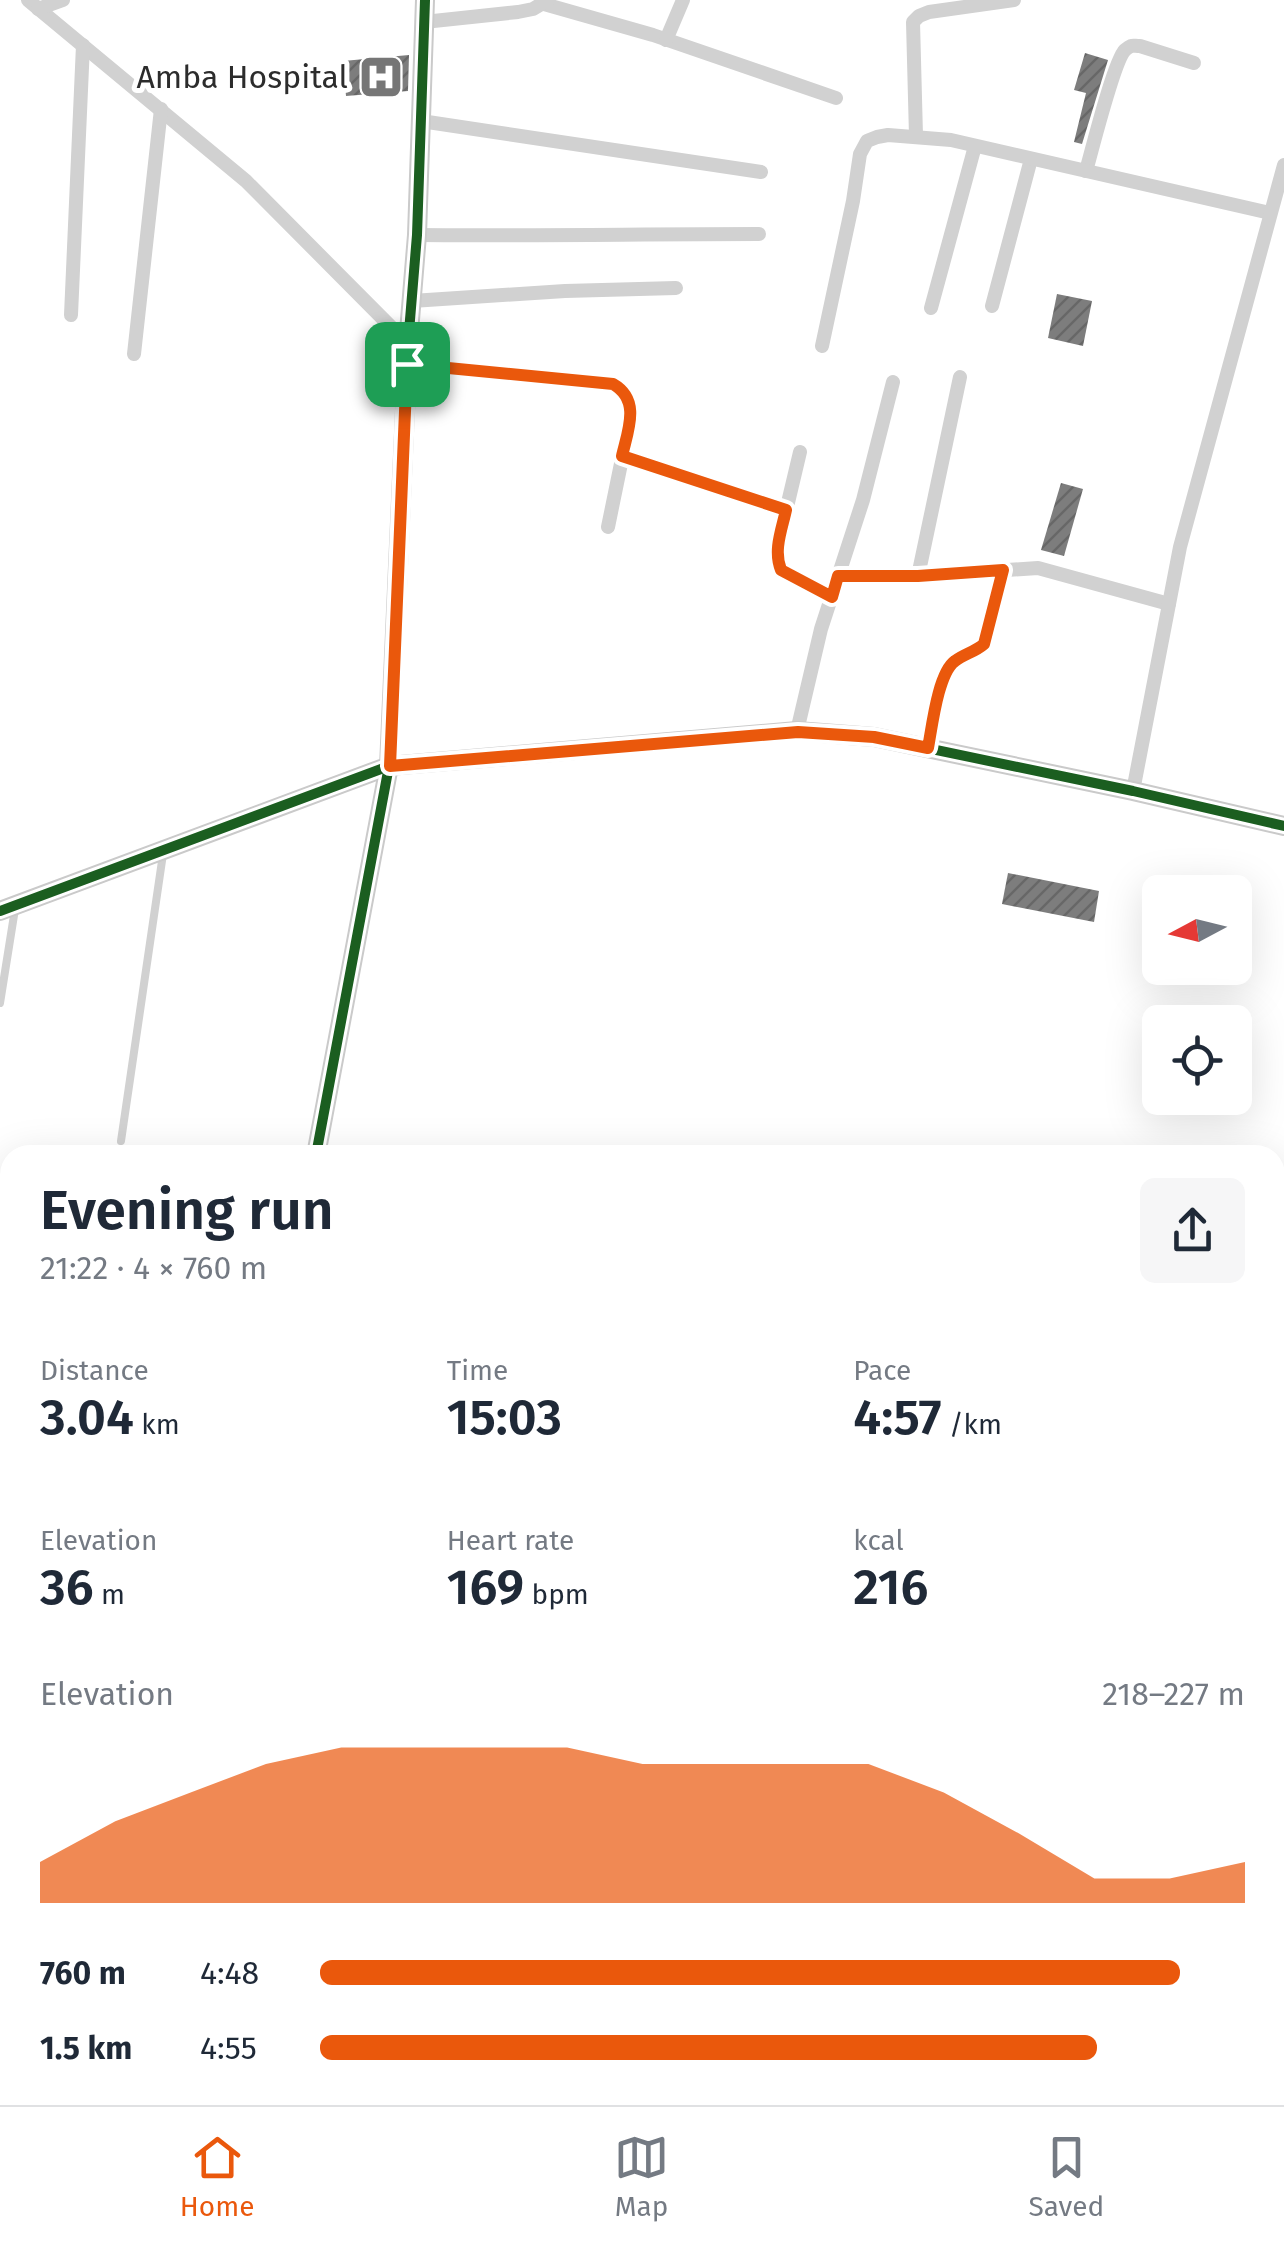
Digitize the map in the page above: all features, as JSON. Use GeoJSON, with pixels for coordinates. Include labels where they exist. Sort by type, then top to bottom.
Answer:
{"type":"FeatureCollection","features":[{"type":"Feature","properties":{"kind":"street"},"geometry":{"type":"LineString","coordinates":[[33,4],[63,0]]}},
{"type":"Feature","properties":{"kind":"street"},"geometry":{"type":"LineString","coordinates":[[318,1145],[390,766],[407,354],[418,235],[426,0]]}},
{"type":"Feature","properties":{"kind":"street"},"geometry":{"type":"LineString","coordinates":[[666,40],[682,0]]}},
{"type":"Feature","properties":{"kind":"street"},"geometry":{"type":"LineString","coordinates":[[916,136],[913,22],[929,12],[1014,0]]}},
{"type":"Feature","properties":{"kind":"street"},"geometry":{"type":"LineString","coordinates":[[424,22],[518,12],[546,2],[836,98]]}},
{"type":"Feature","properties":{"kind":"street"},"geometry":{"type":"LineString","coordinates":[[33,4],[246,181],[407,354],[613,384],[623,390],[632,410],[608,528]]}},
{"type":"Feature","properties":{"kind":"street"},"geometry":{"type":"LineString","coordinates":[[71,315],[83,45]]}},
{"type":"Feature","properties":{"kind":"street"},"geometry":{"type":"LineString","coordinates":[[1086,171],[1121,55],[1132,46],[1140,46],[1194,63]]}},
{"type":"Feature","properties":{"kind":"street"},"geometry":{"type":"LineString","coordinates":[[134,354],[161,109]]}},
{"type":"Feature","properties":{"kind":"street"},"geometry":{"type":"LineString","coordinates":[[421,122],[762,172]]}},
{"type":"Feature","properties":{"kind":"street"},"geometry":{"type":"LineString","coordinates":[[822,346],[860,154],[866,141],[877,137],[916,136],[975,146],[1270,213]]}},
{"type":"Feature","properties":{"kind":"street"},"geometry":{"type":"LineString","coordinates":[[930,308],[975,146]]}},
{"type":"Feature","properties":{"kind":"street"},"geometry":{"type":"LineString","coordinates":[[992,306],[1031,158]]}},
{"type":"Feature","properties":{"kind":"street"},"geometry":{"type":"LineString","coordinates":[[1133,791],[1180,547],[1284,165]]}},
{"type":"Feature","properties":{"kind":"street"},"geometry":{"type":"LineString","coordinates":[[418,235],[760,234]]}},
{"type":"Feature","properties":{"kind":"street"},"geometry":{"type":"LineString","coordinates":[[412,301],[676,288]]}},
{"type":"Feature","properties":{"kind":"street"},"geometry":{"type":"LineString","coordinates":[[918,576],[960,377]]}},
{"type":"Feature","properties":{"kind":"street"},"geometry":{"type":"LineString","coordinates":[[798,732],[820,630],[864,500],[893,382]]}},
{"type":"Feature","properties":{"kind":"street"},"geometry":{"type":"LineString","coordinates":[[800,452],[777,549],[778,562],[781,570],[832,597]]}},
{"type":"Feature","properties":{"kind":"street"},"geometry":{"type":"LineString","coordinates":[[622,456],[786,510]]}},
{"type":"Feature","properties":{"kind":"street"},"geometry":{"type":"LineString","coordinates":[[838,576],[918,576],[1038,568],[1169,604]]}},
{"type":"Feature","properties":{"kind":"street"},"geometry":{"type":"LineString","coordinates":[[928,748],[946,670],[984,644],[1003,570]]}},
{"type":"Feature","properties":{"kind":"street"},"geometry":{"type":"LineString","coordinates":[[8,908],[390,766],[798,732],[874,737],[1284,826]]}},
{"type":"Feature","properties":{"kind":"lane"},"geometry":{"type":"LineString","coordinates":[[120,1141],[164,850]]}},
{"type":"Feature","properties":{"kind":"lane"},"geometry":{"type":"LineString","coordinates":[[0,1004],[8,908]]}},
{"type":"Feature","properties":{"kind":"building"},"geometry":{"type":"Polygon","coordinates":[[[1085,53],[1108,60],[1082,144],[1074,142],[1086,93],[1074,90],[1085,53]]]}},
{"type":"Feature","properties":{"kind":"building"},"geometry":{"type":"Polygon","coordinates":[[[409,55],[408,91],[346,96],[343,61],[409,55]]]}},
{"type":"Feature","properties":{"kind":"building"},"geometry":{"type":"Polygon","coordinates":[[[1057,294],[1092,301],[1083,346],[1048,338],[1057,294]]]}},
{"type":"Feature","properties":{"kind":"building"},"geometry":{"type":"Polygon","coordinates":[[[1061,483],[1083,489],[1064,556],[1041,550],[1061,483]]]}},
{"type":"Feature","properties":{"kind":"building"},"geometry":{"type":"Polygon","coordinates":[[[1008,873],[1099,891],[1094,922],[1002,904],[1008,873]]]}},
{"type":"Feature","properties":{"kind":"cycle path"},"geometry":{"type":"LineString","coordinates":[[318,1145],[389,766],[408,344],[417,235],[425,0]]}},
{"type":"Feature","properties":{"kind":"cycle path"},"geometry":{"type":"LineString","coordinates":[[0,911],[389,766],[797,731],[874,737],[1284,826]]}},
{"type":"Feature","properties":{"kind":"place","name":"Amba Hospital"},"geometry":{"type":"Point","coordinates":[381,77]}},
{"type":"Feature","properties":{"kind":"route"},"geometry":{"type":"LineString","coordinates":[[407,364],[613,384],[629,398],[632,410],[622,456],[786,510],[777,549],[781,570],[832,597],[838,576],[1003,570],[984,644],[946,670],[928,748],[874,737],[798,732],[390,766],[407,364]]}}]}
